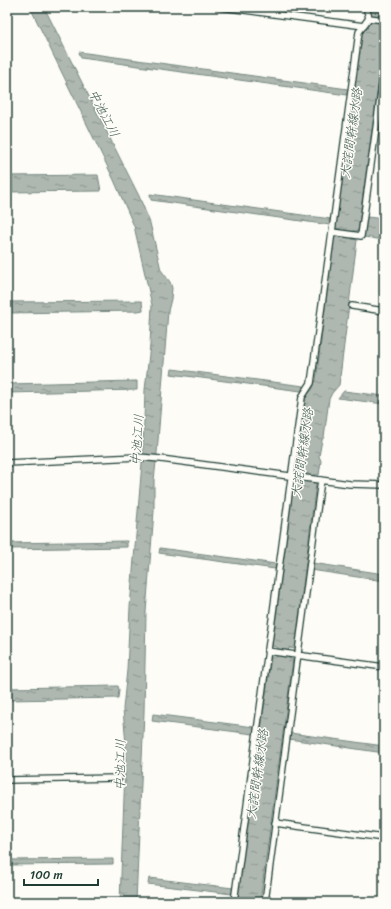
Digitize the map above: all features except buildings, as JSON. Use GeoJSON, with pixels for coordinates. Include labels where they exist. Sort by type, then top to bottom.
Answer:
{"type":"FeatureCollection","features":[{"type":"Feature","properties":{"kind":"street"},"geometry":{"type":"LineString","coordinates":[[221,7],[364,26]]}},
{"type":"Feature","properties":{"kind":"street"},"geometry":{"type":"LineString","coordinates":[[234,902],[302,397],[311,383],[360,32],[369,18],[366,7]]}},
{"type":"Feature","properties":{"kind":"street"},"geometry":{"type":"LineString","coordinates":[[369,18],[383,20]]}},
{"type":"Feature","properties":{"kind":"street"},"geometry":{"type":"LineString","coordinates":[[384,41],[384,61]]}},
{"type":"Feature","properties":{"kind":"street"},"geometry":{"type":"LineString","coordinates":[[332,232],[361,236],[384,71]]}},
{"type":"Feature","properties":{"kind":"street"},"geometry":{"type":"LineString","coordinates":[[352,306],[384,310]]}},
{"type":"Feature","properties":{"kind":"street"},"geometry":{"type":"LineString","coordinates":[[7,463],[138,457],[350,484],[384,485]]}},
{"type":"Feature","properties":{"kind":"street"},"geometry":{"type":"LineString","coordinates":[[265,902],[321,480]]}},
{"type":"Feature","properties":{"kind":"street"},"geometry":{"type":"LineString","coordinates":[[267,651],[384,667]]}},
{"type":"Feature","properties":{"kind":"street"},"geometry":{"type":"LineString","coordinates":[[7,780],[120,778]]}},
{"type":"Feature","properties":{"kind":"street"},"geometry":{"type":"LineString","coordinates":[[275,823],[384,838]]}},
{"type":"Feature","properties":{"kind":"water"},"geometry":{"type":"Polygon","coordinates":[[[30,7],[44,7],[139,196],[150,223],[161,270],[170,282],[172,288],[168,311],[154,480],[154,511],[146,612],[144,712],[136,902],[120,902],[126,745],[123,709],[143,451],[145,390],[150,345],[152,305],[134,226],[114,180],[30,7]]]}},
{"type":"Feature","properties":{"kind":"water","name":"大詫間幹線水路"},"geometry":{"type":"Polygon","coordinates":[[[369,7],[384,7],[384,16],[381,16],[380,24],[383,25],[379,54],[381,64],[358,231],[353,231],[352,239],[357,240],[339,385],[329,399],[324,437],[319,456],[321,461],[319,475],[313,475],[312,482],[316,483],[295,649],[290,648],[288,650],[288,658],[293,660],[260,902],[237,902],[271,657],[276,657],[278,650],[277,647],[272,646],[294,480],[299,481],[300,473],[296,472],[301,435],[299,435],[306,395],[312,390],[316,380],[334,237],[339,237],[341,229],[335,228],[361,35],[368,22],[371,23],[372,15],[369,7]]]}},
{"type":"Feature","properties":{"kind":"water"},"geometry":{"type":"Polygon","coordinates":[[[79,52],[348,89],[347,95],[81,58],[79,52]]]}},
{"type":"Feature","properties":{"kind":"water"},"geometry":{"type":"Polygon","coordinates":[[[98,175],[101,191],[7,192],[7,176],[98,175]]]}},
{"type":"Feature","properties":{"kind":"water"},"geometry":{"type":"Polygon","coordinates":[[[150,194],[331,219],[330,225],[151,200],[150,194]]]}},
{"type":"Feature","properties":{"kind":"water"},"geometry":{"type":"Polygon","coordinates":[[[367,217],[384,219],[384,240],[364,237],[367,217]]]}},
{"type":"Feature","properties":{"kind":"water"},"geometry":{"type":"Polygon","coordinates":[[[141,301],[143,310],[138,311],[7,313],[7,302],[141,301]]]}},
{"type":"Feature","properties":{"kind":"water"},"geometry":{"type":"Polygon","coordinates":[[[172,369],[304,386],[301,391],[171,374],[172,369]]]}},
{"type":"Feature","properties":{"kind":"water"},"geometry":{"type":"Polygon","coordinates":[[[137,381],[137,390],[7,393],[7,384],[137,381]]]}},
{"type":"Feature","properties":{"kind":"water"},"geometry":{"type":"Polygon","coordinates":[[[344,391],[384,396],[384,404],[338,398],[344,391]]]}},
{"type":"Feature","properties":{"kind":"water"},"geometry":{"type":"Polygon","coordinates":[[[127,541],[127,547],[7,549],[7,543],[127,541]]]}},
{"type":"Feature","properties":{"kind":"water"},"geometry":{"type":"Polygon","coordinates":[[[160,548],[276,564],[275,569],[159,553],[160,548]]]}},
{"type":"Feature","properties":{"kind":"water"},"geometry":{"type":"Polygon","coordinates":[[[312,563],[384,574],[384,581],[311,570],[312,563]]]}},
{"type":"Feature","properties":{"kind":"water"},"geometry":{"type":"Polygon","coordinates":[[[118,686],[118,698],[7,700],[7,688],[118,686]]]}},
{"type":"Feature","properties":{"kind":"water"},"geometry":{"type":"Polygon","coordinates":[[[153,714],[254,727],[253,734],[152,721],[153,714]]]}},
{"type":"Feature","properties":{"kind":"water"},"geometry":{"type":"Polygon","coordinates":[[[290,733],[384,746],[384,753],[289,739],[290,733]]]}},
{"type":"Feature","properties":{"kind":"water"},"geometry":{"type":"Polygon","coordinates":[[[113,859],[113,864],[7,865],[7,860],[113,859]]]}},
{"type":"Feature","properties":{"kind":"water"},"geometry":{"type":"Polygon","coordinates":[[[149,878],[233,888],[232,894],[148,884],[149,878]]]}},
{"type":"Feature","properties":{"kind":"water label","name":"中池江川"},"geometry":{"type":"Point","coordinates":[104,113]}},
{"type":"Feature","properties":{"kind":"water label","name":"中池江川"},"geometry":{"type":"Point","coordinates":[137,440]}},
{"type":"Feature","properties":{"kind":"water label","name":"中池江川"},"geometry":{"type":"Point","coordinates":[120,765]}}]}
